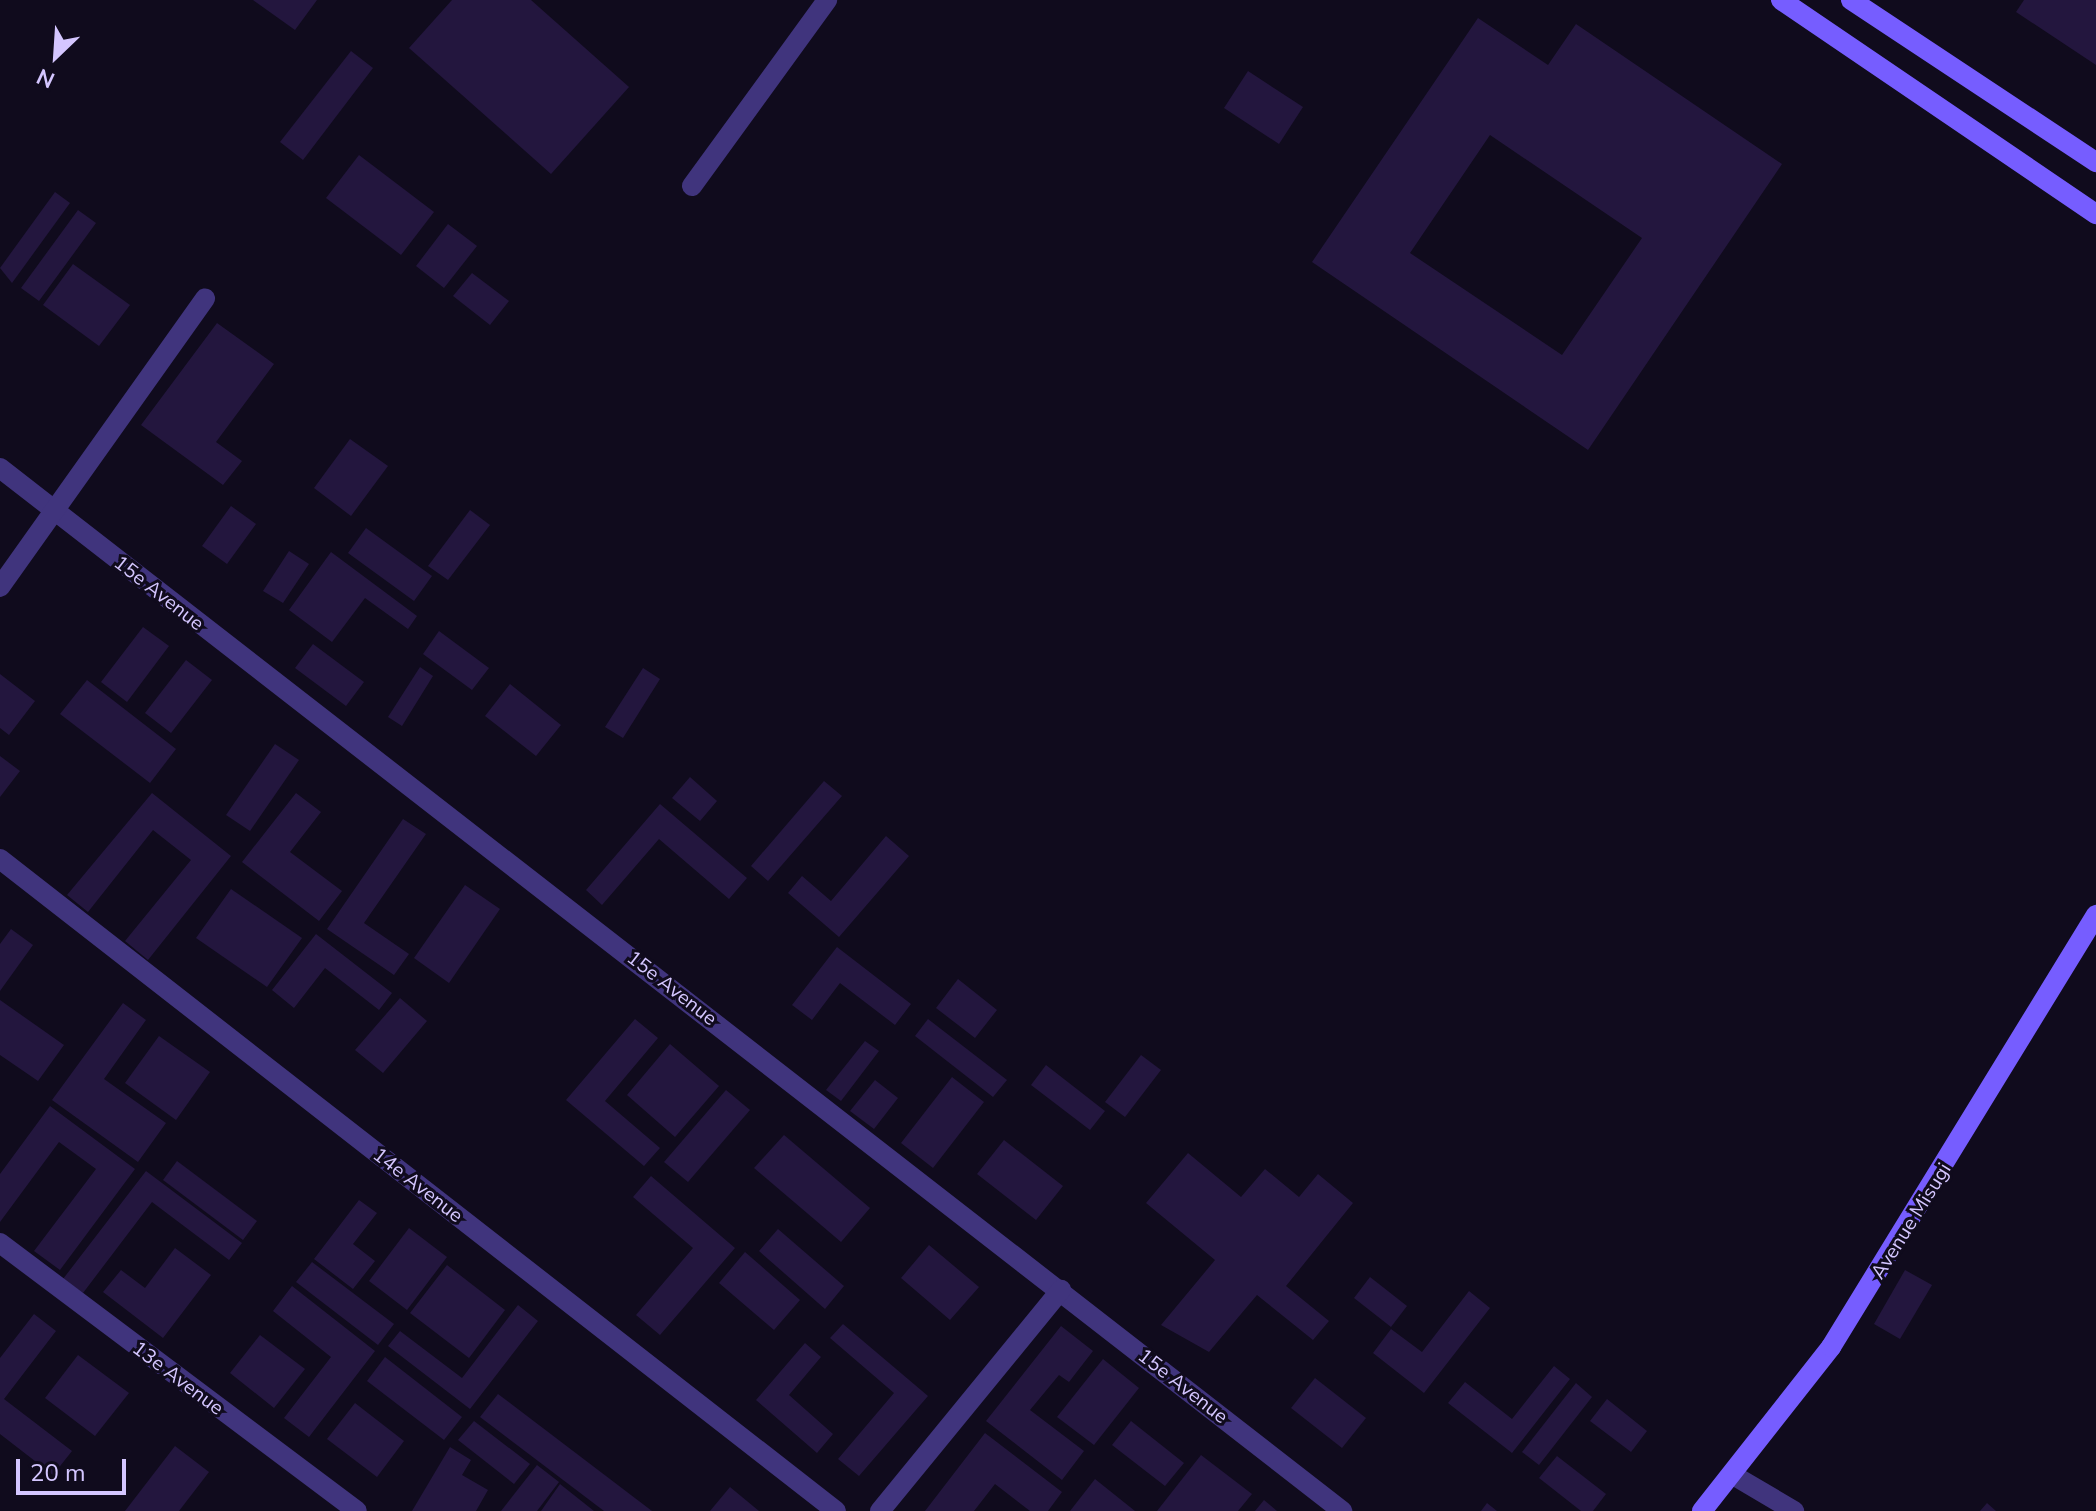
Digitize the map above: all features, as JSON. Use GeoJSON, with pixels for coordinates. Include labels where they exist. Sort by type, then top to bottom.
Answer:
{"type":"FeatureCollection","features":[{"type":"Feature","properties":{"kind":"street"},"geometry":{"type":"LineString","coordinates":[[692,186],[827,0]]}},
{"type":"Feature","properties":{"kind":"street"},"geometry":{"type":"LineString","coordinates":[[1781,0],[2096,214]]}},
{"type":"Feature","properties":{"kind":"street"},"geometry":{"type":"LineString","coordinates":[[1851,0],[2096,162]]}},
{"type":"Feature","properties":{"kind":"street"},"geometry":{"type":"LineString","coordinates":[[0,587],[58,515],[205,299]]}},
{"type":"Feature","properties":{"kind":"street","name":"15e Avenue"},"geometry":{"type":"LineString","coordinates":[[0,468],[1342,1511]]}},
{"type":"Feature","properties":{"kind":"street","name":"14e Avenue"},"geometry":{"type":"LineString","coordinates":[[0,859],[836,1511]]}},
{"type":"Feature","properties":{"kind":"street","name":"Avenue Misugi"},"geometry":{"type":"LineString","coordinates":[[1702,1511],[1750,1454],[1831,1347],[2096,915]]}},
{"type":"Feature","properties":{"kind":"street","name":"13e Avenue"},"geometry":{"type":"LineString","coordinates":[[0,1243],[357,1511]]}},
{"type":"Feature","properties":{"kind":"street"},"geometry":{"type":"LineString","coordinates":[[880,1511],[1061,1290]]}},
{"type":"Feature","properties":{"kind":"street"},"geometry":{"type":"LineString","coordinates":[[1733,1475],[1794,1511]]}},
{"type":"Feature","properties":{"kind":"building"},"geometry":{"type":"Polygon","coordinates":[[[253,0],[317,0],[295,30],[253,0]]]}},
{"type":"Feature","properties":{"kind":"building"},"geometry":{"type":"Polygon","coordinates":[[[452,0],[531,0],[629,87],[551,174],[409,48],[452,0]]]}},
{"type":"Feature","properties":{"kind":"building"},"geometry":{"type":"Polygon","coordinates":[[[2024,0],[2096,0],[2096,65],[2016,12],[2024,0]]]}},
{"type":"Feature","properties":{"kind":"building"},"geometry":{"type":"Polygon","coordinates":[[[1478,18],[1548,65],[1576,24],[1782,164],[1588,450],[1312,262],[1478,18]],[[1490,135],[1410,253],[1562,355],[1642,238],[1490,135]]]}},
{"type":"Feature","properties":{"kind":"building"},"geometry":{"type":"Polygon","coordinates":[[[351,51],[373,68],[303,160],[280,142],[351,51]]]}},
{"type":"Feature","properties":{"kind":"building"},"geometry":{"type":"Polygon","coordinates":[[[1248,71],[1303,107],[1279,144],[1224,108],[1248,71]]]}},
{"type":"Feature","properties":{"kind":"building"},"geometry":{"type":"Polygon","coordinates":[[[359,155],[434,212],[401,255],[326,198],[359,155]]]}},
{"type":"Feature","properties":{"kind":"building"},"geometry":{"type":"Polygon","coordinates":[[[55,192],[70,203],[12,283],[0,268],[55,192]]]}},
{"type":"Feature","properties":{"kind":"building"},"geometry":{"type":"Polygon","coordinates":[[[78,210],[96,223],[39,301],[21,288],[78,210]]]}},
{"type":"Feature","properties":{"kind":"building"},"geometry":{"type":"Polygon","coordinates":[[[448,224],[477,246],[444,288],[416,266],[448,224]]]}},
{"type":"Feature","properties":{"kind":"building"},"geometry":{"type":"Polygon","coordinates":[[[73,264],[130,305],[99,346],[43,305],[73,264]]]}},
{"type":"Feature","properties":{"kind":"building"},"geometry":{"type":"Polygon","coordinates":[[[472,273],[509,301],[490,325],[453,296],[472,273]]]}},
{"type":"Feature","properties":{"kind":"building"},"geometry":{"type":"Polygon","coordinates":[[[217,323],[274,364],[216,442],[242,461],[223,485],[141,425],[217,323]]]}},
{"type":"Feature","properties":{"kind":"building"},"geometry":{"type":"Polygon","coordinates":[[[350,439],[388,466],[351,516],[314,488],[350,439]]]}},
{"type":"Feature","properties":{"kind":"building"},"geometry":{"type":"Polygon","coordinates":[[[231,506],[256,524],[227,564],[202,546],[231,506]]]}},
{"type":"Feature","properties":{"kind":"building"},"geometry":{"type":"Polygon","coordinates":[[[470,510],[490,525],[448,580],[428,566],[470,510]]]}},
{"type":"Feature","properties":{"kind":"building"},"geometry":{"type":"Polygon","coordinates":[[[366,528],[432,576],[414,601],[348,553],[366,528]]]}},
{"type":"Feature","properties":{"kind":"building"},"geometry":{"type":"Polygon","coordinates":[[[289,551],[309,564],[283,603],[263,591],[289,551]]]}},
{"type":"Feature","properties":{"kind":"building"},"geometry":{"type":"Polygon","coordinates":[[[331,552],[417,616],[408,629],[365,598],[332,642],[289,610],[331,552]]]}},
{"type":"Feature","properties":{"kind":"building"},"geometry":{"type":"Polygon","coordinates":[[[143,627],[169,646],[127,702],[101,682],[143,627]]]}},
{"type":"Feature","properties":{"kind":"building"},"geometry":{"type":"Polygon","coordinates":[[[439,631],[489,668],[472,690],[423,654],[439,631]]]}},
{"type":"Feature","properties":{"kind":"building"},"geometry":{"type":"Polygon","coordinates":[[[313,644],[364,682],[346,706],[295,668],[313,644]]]}},
{"type":"Feature","properties":{"kind":"building"},"geometry":{"type":"Polygon","coordinates":[[[186,660],[212,680],[171,733],[145,713],[186,660]]]}},
{"type":"Feature","properties":{"kind":"building"},"geometry":{"type":"Polygon","coordinates":[[[420,667],[433,676],[402,726],[388,717],[420,667]]]}},
{"type":"Feature","properties":{"kind":"building"},"geometry":{"type":"Polygon","coordinates":[[[643,668],[660,679],[623,738],[605,727],[643,668]]]}},
{"type":"Feature","properties":{"kind":"building"},"geometry":{"type":"Polygon","coordinates":[[[0,674],[35,701],[9,735],[0,728],[0,674]]]}},
{"type":"Feature","properties":{"kind":"building"},"geometry":{"type":"Polygon","coordinates":[[[87,680],[176,749],[150,783],[60,714],[87,680]]]}},
{"type":"Feature","properties":{"kind":"building"},"geometry":{"type":"Polygon","coordinates":[[[510,684],[561,725],[536,756],[485,716],[510,684]]]}},
{"type":"Feature","properties":{"kind":"building"},"geometry":{"type":"Polygon","coordinates":[[[275,744],[299,760],[250,831],[226,815],[275,744]]]}},
{"type":"Feature","properties":{"kind":"building"},"geometry":{"type":"Polygon","coordinates":[[[0,756],[20,771],[0,797],[0,756]]]}},
{"type":"Feature","properties":{"kind":"building"},"geometry":{"type":"Polygon","coordinates":[[[690,777],[717,801],[700,821],[672,798],[690,777]]]}},
{"type":"Feature","properties":{"kind":"building"},"geometry":{"type":"Polygon","coordinates":[[[824,781],[842,796],[768,881],[751,866],[824,781]]]}},
{"type":"Feature","properties":{"kind":"building"},"geometry":{"type":"Polygon","coordinates":[[[152,793],[231,856],[148,960],[125,941],[191,860],[153,830],[88,912],[67,895],[152,793]]]}},
{"type":"Feature","properties":{"kind":"building"},"geometry":{"type":"Polygon","coordinates":[[[296,793],[321,812],[290,852],[342,891],[319,921],[242,862],[296,793]]]}},
{"type":"Feature","properties":{"kind":"building"},"geometry":{"type":"Polygon","coordinates":[[[660,804],[747,878],[729,899],[659,839],[602,905],[586,890],[660,804]]]}},
{"type":"Feature","properties":{"kind":"building"},"geometry":{"type":"Polygon","coordinates":[[[403,819],[426,834],[364,923],[409,954],[394,975],[327,929],[403,819]]]}},
{"type":"Feature","properties":{"kind":"building"},"geometry":{"type":"Polygon","coordinates":[[[886,836],[909,856],[839,937],[788,893],[802,876],[831,901],[886,836]]]}},
{"type":"Feature","properties":{"kind":"building"},"geometry":{"type":"Polygon","coordinates":[[[465,885],[500,909],[449,983],[414,958],[465,885]]]}},
{"type":"Feature","properties":{"kind":"building"},"geometry":{"type":"Polygon","coordinates":[[[231,889],[302,938],[267,987],[196,938],[231,889]]]}},
{"type":"Feature","properties":{"kind":"building"},"geometry":{"type":"Polygon","coordinates":[[[11,929],[33,945],[0,991],[0,944],[11,929]]]}},
{"type":"Feature","properties":{"kind":"building"},"geometry":{"type":"Polygon","coordinates":[[[316,934],[392,993],[379,1010],[325,968],[294,1008],[272,990],[316,934]]]}},
{"type":"Feature","properties":{"kind":"building"},"geometry":{"type":"Polygon","coordinates":[[[837,947],[911,1004],[895,1025],[840,983],[812,1020],[792,1005],[837,947]]]}},
{"type":"Feature","properties":{"kind":"building"},"geometry":{"type":"Polygon","coordinates":[[[958,979],[997,1010],[975,1038],[936,1008],[958,979]]]}},
{"type":"Feature","properties":{"kind":"building"},"geometry":{"type":"Polygon","coordinates":[[[400,998],[427,1021],[383,1073],[355,1050],[400,998]]]}},
{"type":"Feature","properties":{"kind":"building"},"geometry":{"type":"Polygon","coordinates":[[[0,1000],[64,1045],[38,1081],[0,1055],[0,1000]]]}},
{"type":"Feature","properties":{"kind":"building"},"geometry":{"type":"Polygon","coordinates":[[[123,1003],[146,1020],[104,1079],[166,1123],[138,1162],[52,1100],[123,1003]]]}},
{"type":"Feature","properties":{"kind":"building"},"geometry":{"type":"Polygon","coordinates":[[[635,1019],[658,1038],[605,1101],[660,1148],[644,1166],[566,1100],[635,1019]]]}},
{"type":"Feature","properties":{"kind":"building"},"geometry":{"type":"Polygon","coordinates":[[[928,1019],[1007,1080],[993,1097],[915,1036],[928,1019]]]}},
{"type":"Feature","properties":{"kind":"building"},"geometry":{"type":"Polygon","coordinates":[[[159,1036],[210,1072],[176,1120],[125,1083],[159,1036]]]}},
{"type":"Feature","properties":{"kind":"building"},"geometry":{"type":"Polygon","coordinates":[[[865,1041],[879,1051],[841,1101],[826,1090],[865,1041]]]}},
{"type":"Feature","properties":{"kind":"building"},"geometry":{"type":"Polygon","coordinates":[[[670,1044],[719,1086],[675,1137],[627,1095],[670,1044]]]}},
{"type":"Feature","properties":{"kind":"building"},"geometry":{"type":"Polygon","coordinates":[[[1141,1055],[1161,1070],[1125,1117],[1105,1102],[1141,1055]]]}},
{"type":"Feature","properties":{"kind":"building"},"geometry":{"type":"Polygon","coordinates":[[[1046,1065],[1105,1111],[1090,1130],[1031,1085],[1046,1065]]]}},
{"type":"Feature","properties":{"kind":"building"},"geometry":{"type":"Polygon","coordinates":[[[952,1077],[984,1102],[933,1168],[901,1143],[952,1077]]]}},
{"type":"Feature","properties":{"kind":"building"},"geometry":{"type":"Polygon","coordinates":[[[875,1080],[898,1098],[874,1129],[850,1111],[875,1080]]]}},
{"type":"Feature","properties":{"kind":"building"},"geometry":{"type":"Polygon","coordinates":[[[726,1090],[750,1110],[688,1182],[664,1162],[726,1090]]]}},
{"type":"Feature","properties":{"kind":"building"},"geometry":{"type":"Polygon","coordinates":[[[50,1106],[135,1169],[60,1270],[34,1251],[96,1169],[59,1142],[0,1222],[0,1174],[50,1106]]]}},
{"type":"Feature","properties":{"kind":"building"},"geometry":{"type":"Polygon","coordinates":[[[784,1135],[870,1208],[841,1242],[754,1168],[784,1135]]]}},
{"type":"Feature","properties":{"kind":"building"},"geometry":{"type":"Polygon","coordinates":[[[1004,1140],[1063,1186],[1036,1220],[977,1174],[1004,1140]]]}},
{"type":"Feature","properties":{"kind":"building"},"geometry":{"type":"Polygon","coordinates":[[[1188,1153],[1241,1197],[1265,1169],[1299,1197],[1318,1174],[1353,1203],[1286,1286],[1329,1321],[1313,1340],[1257,1295],[1209,1352],[1161,1325],[1215,1260],[1146,1203],[1188,1153]]]}},
{"type":"Feature","properties":{"kind":"building"},"geometry":{"type":"Polygon","coordinates":[[[177,1161],[257,1221],[243,1240],[163,1180],[177,1161]]]}},
{"type":"Feature","properties":{"kind":"building"},"geometry":{"type":"Polygon","coordinates":[[[146,1171],[242,1243],[229,1260],[152,1202],[83,1293],[63,1279],[146,1171]]]}},
{"type":"Feature","properties":{"kind":"building"},"geometry":{"type":"Polygon","coordinates":[[[651,1176],[735,1248],[660,1335],[636,1315],[693,1248],[633,1197],[651,1176]]]}},
{"type":"Feature","properties":{"kind":"building"},"geometry":{"type":"Polygon","coordinates":[[[359,1200],[377,1213],[353,1244],[375,1261],[353,1289],[314,1259],[359,1200]]]}},
{"type":"Feature","properties":{"kind":"building"},"geometry":{"type":"Polygon","coordinates":[[[409,1228],[447,1257],[407,1310],[369,1281],[409,1228]]]}},
{"type":"Feature","properties":{"kind":"building"},"geometry":{"type":"Polygon","coordinates":[[[778,1229],[844,1286],[825,1309],[759,1251],[778,1229]]]}},
{"type":"Feature","properties":{"kind":"building"},"geometry":{"type":"Polygon","coordinates":[[[929,1245],[979,1287],[950,1320],[901,1278],[929,1245]]]}},
{"type":"Feature","properties":{"kind":"building"},"geometry":{"type":"Polygon","coordinates":[[[175,1248],[211,1275],[163,1338],[103,1292],[121,1270],[145,1288],[175,1248]]]}},
{"type":"Feature","properties":{"kind":"building"},"geometry":{"type":"Polygon","coordinates":[[[745,1252],[800,1300],[774,1330],[719,1283],[745,1252]]]}},
{"type":"Feature","properties":{"kind":"building"},"geometry":{"type":"Polygon","coordinates":[[[312,1262],[394,1324],[378,1345],[296,1282],[312,1262]]]}},
{"type":"Feature","properties":{"kind":"building"},"geometry":{"type":"Polygon","coordinates":[[[447,1265],[505,1310],[469,1358],[410,1313],[447,1265]]]}},
{"type":"Feature","properties":{"kind":"building"},"geometry":{"type":"Polygon","coordinates":[[[1905,1270],[1932,1285],[1900,1339],[1874,1324],[1905,1270]]]}},
{"type":"Feature","properties":{"kind":"building"},"geometry":{"type":"Polygon","coordinates":[[[1370,1277],[1407,1306],[1391,1327],[1354,1298],[1370,1277]]]}},
{"type":"Feature","properties":{"kind":"building"},"geometry":{"type":"Polygon","coordinates":[[[292,1286],[375,1351],[309,1437],[284,1418],[331,1357],[273,1311],[292,1286]]]}},
{"type":"Feature","properties":{"kind":"building"},"geometry":{"type":"Polygon","coordinates":[[[1469,1291],[1490,1308],[1424,1393],[1373,1353],[1391,1329],[1422,1352],[1469,1291]]]}},
{"type":"Feature","properties":{"kind":"building"},"geometry":{"type":"Polygon","coordinates":[[[518,1305],[538,1321],[470,1409],[388,1346],[400,1331],[462,1378],[518,1305]]]}},
{"type":"Feature","properties":{"kind":"building"},"geometry":{"type":"Polygon","coordinates":[[[34,1314],[56,1331],[4,1399],[72,1451],[53,1475],[0,1434],[0,1358],[34,1314]]]}},
{"type":"Feature","properties":{"kind":"building"},"geometry":{"type":"Polygon","coordinates":[[[843,1324],[928,1396],[859,1476],[838,1459],[894,1393],[830,1338],[843,1324]]]}},
{"type":"Feature","properties":{"kind":"building"},"geometry":{"type":"Polygon","coordinates":[[[1061,1326],[1093,1351],[1069,1382],[1059,1375],[1030,1410],[1084,1451],[1062,1480],[986,1421],[1061,1326]]]}},
{"type":"Feature","properties":{"kind":"building"},"geometry":{"type":"Polygon","coordinates":[[[260,1335],[305,1369],[274,1408],[230,1373],[260,1335]]]}},
{"type":"Feature","properties":{"kind":"building"},"geometry":{"type":"Polygon","coordinates":[[[805,1343],[821,1357],[789,1395],[833,1434],[817,1453],[756,1400],[805,1343]]]}},
{"type":"Feature","properties":{"kind":"building"},"geometry":{"type":"Polygon","coordinates":[[[78,1355],[129,1393],[95,1436],[45,1398],[78,1355]]]}},
{"type":"Feature","properties":{"kind":"building"},"geometry":{"type":"Polygon","coordinates":[[[385,1357],[462,1417],[444,1440],[367,1381],[385,1357]]]}},
{"type":"Feature","properties":{"kind":"building"},"geometry":{"type":"Polygon","coordinates":[[[1103,1359],[1139,1388],[1094,1445],[1057,1417],[1103,1359]]]}},
{"type":"Feature","properties":{"kind":"building"},"geometry":{"type":"Polygon","coordinates":[[[1554,1366],[1570,1379],[1512,1453],[1448,1403],[1465,1382],[1512,1419],[1554,1366]]]}},
{"type":"Feature","properties":{"kind":"building"},"geometry":{"type":"Polygon","coordinates":[[[1315,1378],[1366,1418],[1342,1448],[1291,1408],[1315,1378]]]}},
{"type":"Feature","properties":{"kind":"building"},"geometry":{"type":"Polygon","coordinates":[[[1576,1383],[1592,1397],[1539,1465],[1522,1452],[1576,1383]]]}},
{"type":"Feature","properties":{"kind":"building"},"geometry":{"type":"Polygon","coordinates":[[[498,1394],[652,1511],[604,1511],[480,1417],[498,1394]]]}},
{"type":"Feature","properties":{"kind":"building"},"geometry":{"type":"Polygon","coordinates":[[[1607,1399],[1647,1431],[1631,1452],[1590,1421],[1607,1399]]]}},
{"type":"Feature","properties":{"kind":"building"},"geometry":{"type":"Polygon","coordinates":[[[355,1403],[404,1441],[377,1477],[327,1439],[355,1403]]]}},
{"type":"Feature","properties":{"kind":"building"},"geometry":{"type":"Polygon","coordinates":[[[474,1421],[530,1464],[514,1484],[458,1440],[474,1421]]]}},
{"type":"Feature","properties":{"kind":"building"},"geometry":{"type":"Polygon","coordinates":[[[1131,1421],[1184,1463],[1165,1486],[1112,1445],[1131,1421]]]}},
{"type":"Feature","properties":{"kind":"building"},"geometry":{"type":"Polygon","coordinates":[[[985,1433],[1062,1492],[1048,1511],[1030,1511],[995,1484],[974,1511],[925,1511],[985,1433]]]}},
{"type":"Feature","properties":{"kind":"building"},"geometry":{"type":"Polygon","coordinates":[[[175,1446],[209,1472],[179,1511],[125,1511],[175,1446]]]}},
{"type":"Feature","properties":{"kind":"building"},"geometry":{"type":"Polygon","coordinates":[[[450,1447],[471,1460],[462,1475],[488,1490],[476,1511],[412,1511],[450,1447]]]}},
{"type":"Feature","properties":{"kind":"building"},"geometry":{"type":"Polygon","coordinates":[[[1201,1455],[1252,1494],[1238,1511],[1157,1511],[1201,1455]]]}},
{"type":"Feature","properties":{"kind":"building"},"geometry":{"type":"Polygon","coordinates":[[[1557,1456],[1606,1494],[1593,1511],[1581,1511],[1539,1478],[1557,1456]]]}},
{"type":"Feature","properties":{"kind":"building"},"geometry":{"type":"Polygon","coordinates":[[[537,1465],[559,1482],[537,1511],[501,1511],[537,1465]]]}},
{"type":"Feature","properties":{"kind":"building"},"geometry":{"type":"Polygon","coordinates":[[[1095,1479],[1135,1511],[1070,1511],[1095,1479]]]}},
{"type":"Feature","properties":{"kind":"building"},"geometry":{"type":"Polygon","coordinates":[[[560,1484],[594,1511],[541,1511],[560,1484]]]}},
{"type":"Feature","properties":{"kind":"building"},"geometry":{"type":"Polygon","coordinates":[[[730,1487],[759,1511],[710,1511],[730,1487]]]}},
{"type":"Feature","properties":{"kind":"building"},"geometry":{"type":"Polygon","coordinates":[[[1264,1500],[1277,1511],[1255,1511],[1264,1500]]]}},
{"type":"Feature","properties":{"kind":"building"},"geometry":{"type":"Polygon","coordinates":[[[1487,1503],[1497,1511],[1481,1511],[1487,1503]]]}},
{"type":"Feature","properties":{"kind":"building"},"geometry":{"type":"Polygon","coordinates":[[[1987,1503],[1996,1511],[1980,1511],[1987,1503]]]}}]}
